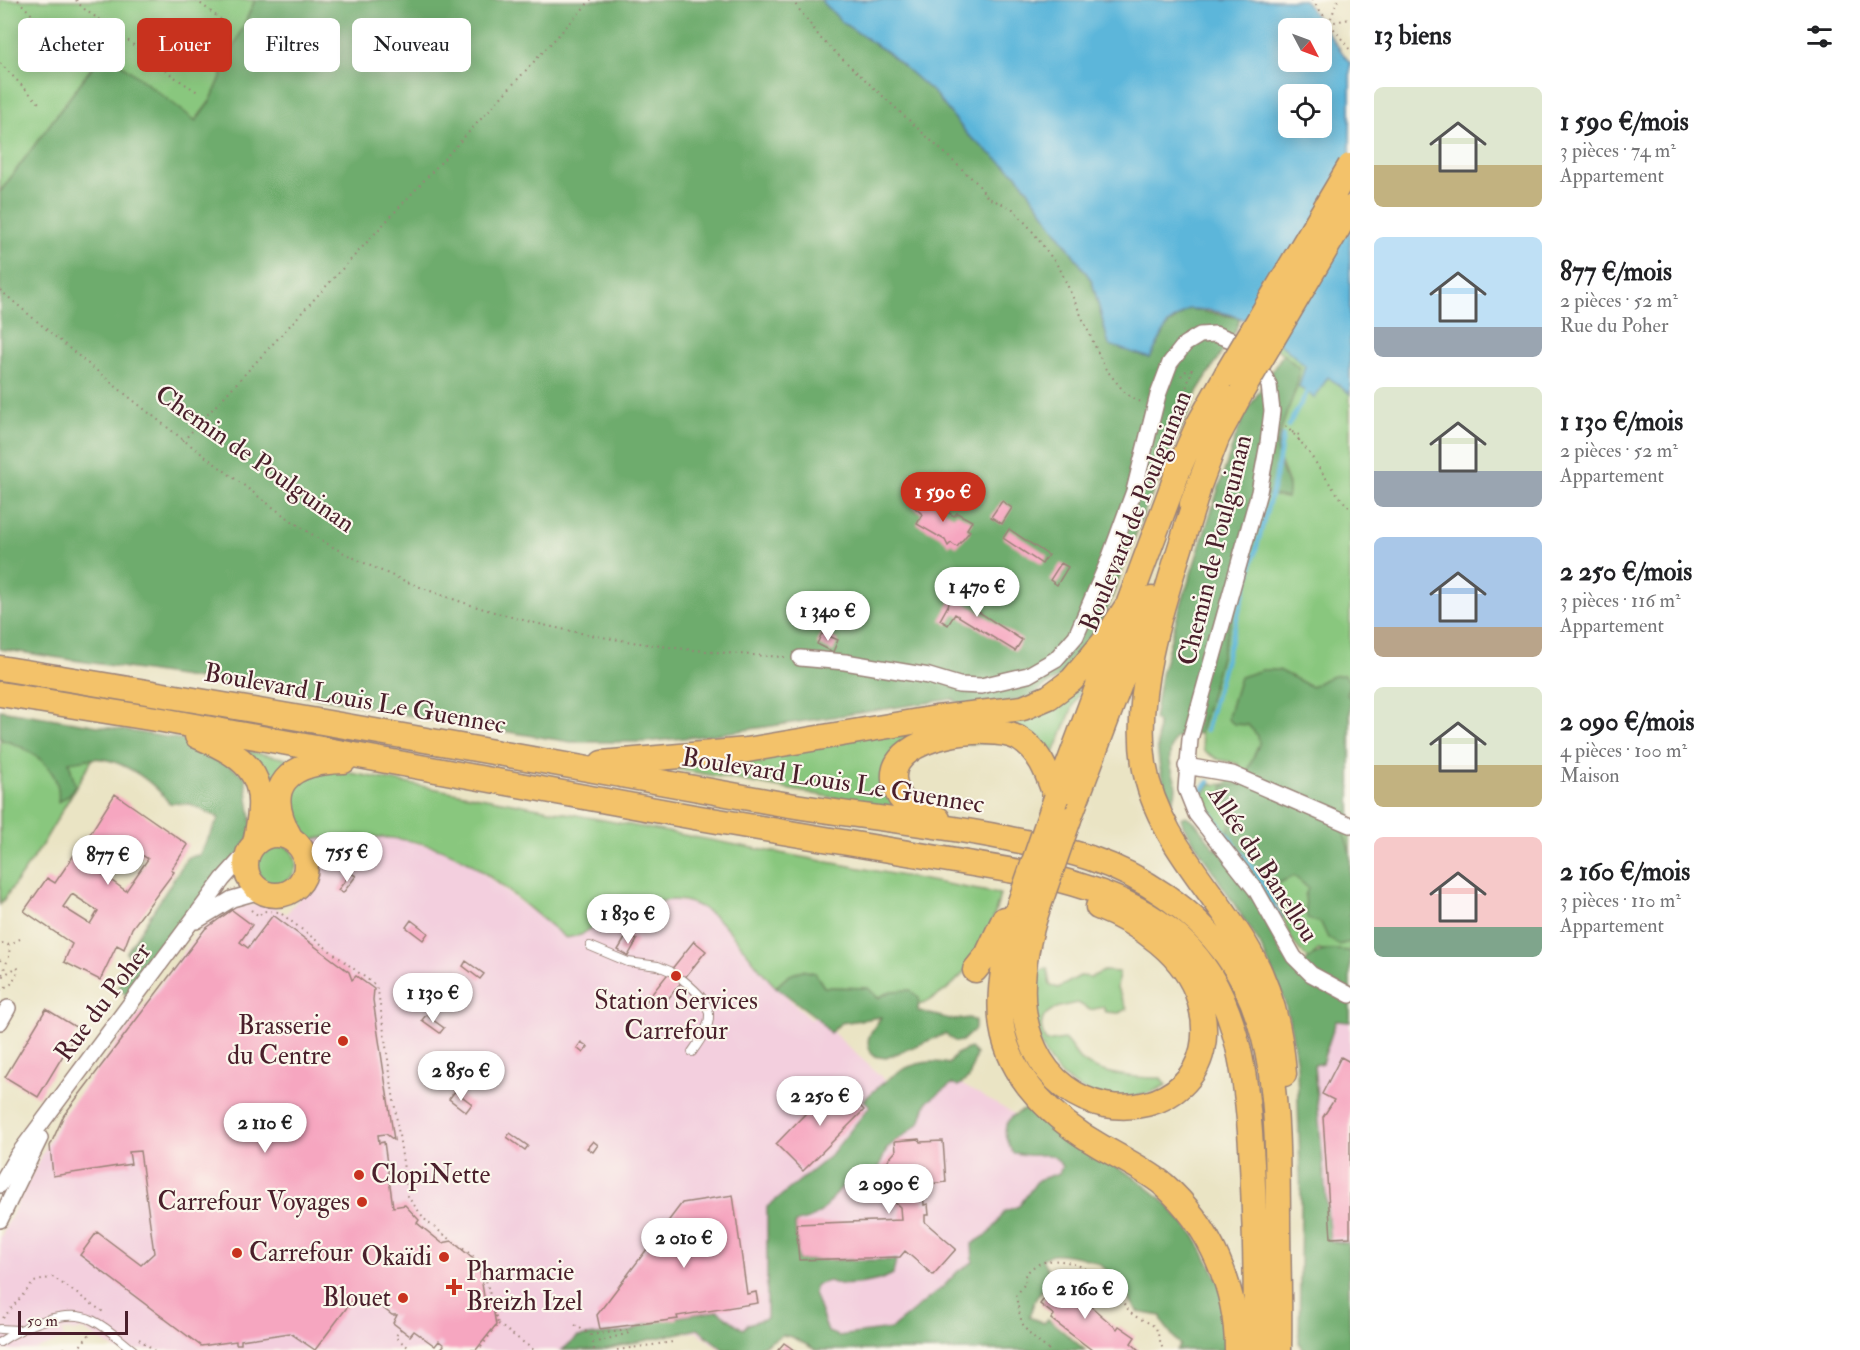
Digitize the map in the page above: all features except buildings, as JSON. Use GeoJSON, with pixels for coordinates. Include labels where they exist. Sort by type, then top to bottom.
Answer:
{"type":"FeatureCollection","features":[{"type":"Feature","properties":{"kind":"main road","name":"Boulevard de Poulguinan"},"geometry":{"type":"LineString","coordinates":[[1023,906],[1034,860],[1056,798],[1125,609],[1192,438],[1226,375],[1350,166]]}},
{"type":"Feature","properties":{"kind":"main road","name":"Boulevard de Poulguinan"},"geometry":{"type":"LineString","coordinates":[[1023,906],[1069,819],[1163,570],[1198,490],[1217,438],[1350,208]]}},
{"type":"Feature","properties":{"kind":"main road"},"geometry":{"type":"LineString","coordinates":[[1198,490],[1147,675],[1141,719],[1144,763],[1154,800],[1170,833],[1250,950],[1274,1008],[1282,1044],[1286,1116],[1277,1180]]}},
{"type":"Feature","properties":{"kind":"main road"},"geometry":{"type":"LineString","coordinates":[[571,765],[747,750],[936,718],[1023,708],[1049,697],[1072,680],[1103,643],[1125,609]]}},
{"type":"Feature","properties":{"kind":"main road","name":"Boulevard Louis Le Guennec"},"geometry":{"type":"LineString","coordinates":[[0,668],[571,765],[772,802],[965,831],[1051,847],[1114,867],[1168,897],[1215,939],[1242,979],[1266,1047],[1271,1076],[1277,1180],[1279,1350]]}},
{"type":"Feature","properties":{"kind":"main road"},"geometry":{"type":"LineString","coordinates":[[0,694],[162,720],[694,817],[984,865],[1068,881],[1136,907],[1184,942],[1216,984],[1239,1044],[1248,1091],[1253,1195],[1255,1350]]}},
{"type":"Feature","properties":{"kind":"main road"},"geometry":{"type":"LineString","coordinates":[[162,720],[224,747],[247,765],[261,790],[261,814],[246,869],[251,893],[284,894],[299,884],[303,877],[306,868],[303,851],[291,838],[281,820],[278,805],[284,783],[297,769],[324,762],[392,761]]}},
{"type":"Feature","properties":{"kind":"main road"},"geometry":{"type":"LineString","coordinates":[[965,831],[914,808],[899,797],[893,776],[897,764],[915,746],[961,734],[1001,733],[1016,737],[1029,746],[1043,763],[1056,798]]}},
{"type":"Feature","properties":{"kind":"main road"},"geometry":{"type":"LineString","coordinates":[[252,846],[268,835],[291,838]]}},
{"type":"Feature","properties":{"kind":"main road"},"geometry":{"type":"LineString","coordinates":[[984,865],[1122,918],[1152,938],[1181,966],[1197,992],[1204,1017],[1201,1052],[1195,1066],[1182,1084],[1168,1095],[1135,1108],[1101,1106],[1068,1089],[1041,1061],[1029,1037],[1023,998],[1026,954],[1023,906]]}},
{"type":"Feature","properties":{"kind":"main road"},"geometry":{"type":"LineString","coordinates":[[975,970],[1023,906]]}},
{"type":"Feature","properties":{"kind":"main road"},"geometry":{"type":"LineString","coordinates":[[1023,906],[1008,947],[1001,1001],[1002,1027],[1014,1063],[1031,1089],[1072,1127],[1154,1178],[1181,1203],[1207,1240],[1225,1275],[1233,1302],[1237,1350]]}},
{"type":"Feature","properties":{"kind":"street","name":"Chemin de Poulguinan"},"geometry":{"type":"LineString","coordinates":[[800,657],[929,676],[960,686],[981,686],[1028,675],[1056,659],[1076,636],[1108,562],[1134,491],[1157,400],[1168,368],[1180,348],[1195,336],[1215,333],[1239,343],[1261,365],[1271,393],[1271,419],[1259,492],[1190,739],[1186,766]]}},
{"type":"Feature","properties":{"kind":"street"},"geometry":{"type":"LineString","coordinates":[[1186,766],[1232,774],[1350,825]]}},
{"type":"Feature","properties":{"kind":"street","name":"Allée du Banellou"},"geometry":{"type":"LineString","coordinates":[[1186,766],[1186,789],[1192,808],[1256,890],[1287,948],[1311,974],[1350,995]]}},
{"type":"Feature","properties":{"kind":"street","name":"Rue du Poher"},"geometry":{"type":"LineString","coordinates":[[0,1185],[17,1156],[223,879],[252,846]]}},
{"type":"Feature","properties":{"kind":"street","name":"Rue du Poher"},"geometry":{"type":"LineString","coordinates":[[191,924],[251,893]]}},
{"type":"Feature","properties":{"kind":"street"},"geometry":{"type":"LineString","coordinates":[[0,1022],[8,1008]]}},
{"type":"Feature","properties":{"kind":"street","name":"Rue du Poher"},"geometry":{"type":"LineString","coordinates":[[0,1220],[4,1198],[54,1109]]}},
{"type":"Feature","properties":{"kind":"lane"},"geometry":{"type":"LineString","coordinates":[[590,946],[628,962],[658,966],[670,971]]}},
{"type":"Feature","properties":{"kind":"lane"},"geometry":{"type":"LineString","coordinates":[[683,980],[705,999],[710,1011],[705,1034],[692,1052]]}},
{"type":"Feature","properties":{"kind":"lane"},"geometry":{"type":"LineString","coordinates":[[0,1342],[18,1330],[65,1317],[83,1317],[98,1324],[133,1350]]}},
{"type":"Feature","properties":{"kind":"lane"},"geometry":{"type":"LineString","coordinates":[[0,1329],[18,1330]]}},
{"type":"Feature","properties":{"kind":"path"},"geometry":{"type":"LineString","coordinates":[[18,0],[35,18]]}},
{"type":"Feature","properties":{"kind":"path"},"geometry":{"type":"LineString","coordinates":[[76,0],[94,18],[111,26],[153,64],[198,92]]}},
{"type":"Feature","properties":{"kind":"path"},"geometry":{"type":"LineString","coordinates":[[196,0],[219,18]]}},
{"type":"Feature","properties":{"kind":"path"},"geometry":{"type":"LineString","coordinates":[[183,441],[591,0]]}},
{"type":"Feature","properties":{"kind":"path"},"geometry":{"type":"LineString","coordinates":[[792,0],[822,40],[977,183],[988,198],[1012,208],[1060,269],[1105,368],[1134,400],[1157,400],[1187,370],[1192,370],[1180,412],[1188,406]]}},
{"type":"Feature","properties":{"kind":"path"},"geometry":{"type":"LineString","coordinates":[[1312,0],[1325,18]]}},
{"type":"Feature","properties":{"kind":"path"},"geometry":{"type":"LineString","coordinates":[[1331,18],[1338,0]]}},
{"type":"Feature","properties":{"kind":"path"},"geometry":{"type":"LineString","coordinates":[[1332,22],[1350,19]]}},
{"type":"Feature","properties":{"kind":"path"},"geometry":{"type":"LineString","coordinates":[[1332,27],[1350,50]]}},
{"type":"Feature","properties":{"kind":"path"},"geometry":{"type":"LineString","coordinates":[[0,63],[40,104]]}},
{"type":"Feature","properties":{"kind":"path","name":"Chemin de Poulguinan"},"geometry":{"type":"LineString","coordinates":[[0,290],[126,397],[298,526],[345,553],[421,588],[555,628],[604,639],[672,648],[800,657]]}},
{"type":"Feature","properties":{"kind":"path"},"geometry":{"type":"LineString","coordinates":[[1271,419],[1292,432],[1330,487],[1350,508]]}},
{"type":"Feature","properties":{"kind":"path"},"geometry":{"type":"LineString","coordinates":[[251,893],[250,909],[259,916],[263,910],[279,912],[378,991],[408,1197],[427,1222],[480,1262],[498,1324],[534,1350]]}},
{"type":"Feature","properties":{"kind":"path"},"geometry":{"type":"LineString","coordinates":[[1,942],[8,945],[20,939]]}},
{"type":"Feature","properties":{"kind":"path"},"geometry":{"type":"LineString","coordinates":[[0,990],[11,984],[19,970],[17,967],[1,977],[10,954],[8,945]]}},
{"type":"Feature","properties":{"kind":"path"},"geometry":{"type":"LineString","coordinates":[[411,1212],[416,1209]]}},
{"type":"Feature","properties":{"kind":"path"},"geometry":{"type":"LineString","coordinates":[[1049,1350],[1030,1336],[1022,1326],[1016,1296],[1026,1282],[1024,1277],[1031,1268],[1052,1260],[1076,1265],[1110,1285],[1133,1314],[1156,1328],[1163,1350]]}},
{"type":"Feature","properties":{"kind":"path"},"geometry":{"type":"LineString","coordinates":[[479,1350],[498,1324]]}},
{"type":"Feature","properties":{"kind":"path"},"geometry":{"type":"LineString","coordinates":[[576,1325],[591,1335],[628,1330],[629,1332],[593,1343],[594,1350]]}},
{"type":"Feature","properties":{"kind":"path"},"geometry":{"type":"LineString","coordinates":[[401,1329],[394,1337],[412,1350]]}},
{"type":"Feature","properties":{"kind":"path"},"geometry":{"type":"LineString","coordinates":[[617,1350],[673,1342]]}},
{"type":"Feature","properties":{"kind":"path"},"geometry":{"type":"LineString","coordinates":[[59,1350],[62,1347],[67,1350]]}},
{"type":"Feature","properties":{"kind":"shaded area"},"geometry":{"type":"Polygon","coordinates":[[[352,835],[391,837],[440,849],[468,862],[566,938],[581,935],[625,905],[634,915],[657,902],[669,900],[700,905],[716,917],[767,978],[810,1019],[817,1018],[897,1091],[932,1068],[1036,1126],[1091,1160],[908,1350],[781,1325],[747,1350],[721,1350],[697,1332],[584,1341],[577,1350],[116,1350],[84,1330],[62,1331],[64,1339],[35,1350],[1,1350],[0,1238],[60,1119],[202,928],[227,910],[243,905],[272,905],[286,914],[313,882],[318,858],[311,839],[352,835]]]}},
{"type":"Feature","properties":{"kind":"shaded area"},"geometry":{"type":"Polygon","coordinates":[[[1311,990],[1350,1010],[1350,1350],[1319,1350],[1307,1062],[1311,990]]]}},
{"type":"Feature","properties":{"kind":"green space"},"geometry":{"type":"Polygon","coordinates":[[[0,0],[255,0],[247,18],[244,18],[244,25],[232,52],[232,18],[137,18],[137,72],[223,72],[211,100],[195,121],[125,67],[125,18],[18,18],[18,72],[89,72],[0,192],[0,0]]]}},
{"type":"Feature","properties":{"kind":"green space"},"geometry":{"type":"Polygon","coordinates":[[[255,0],[821,0],[843,23],[887,52],[935,94],[968,135],[1018,176],[1092,281],[1109,345],[1150,358],[1168,325],[1189,309],[1240,318],[1235,332],[1198,390],[1144,513],[1101,626],[1074,668],[1027,698],[965,706],[952,699],[711,735],[646,742],[571,742],[432,720],[307,695],[0,649],[0,192],[89,72],[125,72],[125,67],[196,121],[211,100],[223,72],[232,72],[232,52],[244,25],[244,72],[340,72],[340,18],[247,18],[255,0]]]}},
{"type":"Feature","properties":{"kind":"green space"},"geometry":{"type":"Polygon","coordinates":[[[821,0],[1350,278],[1350,951],[1318,950],[1309,959],[1291,937],[1268,887],[1200,808],[1201,796],[1211,784],[1218,785],[1229,781],[1239,764],[1217,759],[1204,751],[1200,733],[1266,494],[1287,498],[1288,481],[1277,452],[1286,409],[1296,390],[1299,368],[1241,318],[1092,281],[821,0]]]}},
{"type":"Feature","properties":{"kind":"green space"},"geometry":{"type":"Polygon","coordinates":[[[1283,354],[1299,368],[1296,387],[1281,428],[1277,449],[1279,462],[1286,479],[1287,498],[1266,494],[1200,733],[1175,738],[1171,748],[1171,765],[1176,785],[1173,801],[1161,774],[1157,742],[1158,722],[1154,719],[1161,675],[1178,614],[1234,441],[1245,414],[1283,354]]]}},
{"type":"Feature","properties":{"kind":"green space"},"geometry":{"type":"Polygon","coordinates":[[[1262,670],[1279,670],[1312,687],[1335,676],[1345,675],[1349,682],[1347,695],[1350,698],[1350,826],[1343,830],[1350,853],[1350,942],[1339,945],[1328,938],[1321,923],[1307,918],[1305,896],[1308,888],[1294,876],[1277,884],[1282,898],[1263,916],[1282,954],[1297,969],[1316,954],[1326,950],[1350,951],[1350,1022],[1336,1021],[1322,1063],[1314,1065],[1330,1241],[1348,1243],[1350,1350],[1302,1350],[1299,1342],[1301,1202],[1297,1065],[1290,1024],[1283,996],[1260,944],[1183,825],[1181,818],[1186,816],[1195,822],[1216,850],[1228,833],[1231,820],[1237,816],[1225,795],[1223,786],[1242,784],[1259,744],[1258,736],[1248,725],[1234,724],[1228,719],[1229,713],[1240,677],[1262,670]]]}},
{"type":"Feature","properties":{"kind":"green space"},"geometry":{"type":"Polygon","coordinates":[[[1082,685],[1054,753],[1048,758],[1035,742],[903,745],[899,813],[873,810],[863,803],[650,764],[1082,685]]]}},
{"type":"Feature","properties":{"kind":"green space"},"geometry":{"type":"Polygon","coordinates":[[[0,710],[191,741],[245,776],[253,833],[240,852],[189,910],[126,995],[118,987],[135,960],[126,953],[188,857],[199,855],[219,818],[190,804],[169,803],[140,775],[112,761],[99,759],[69,762],[75,785],[69,795],[58,802],[55,779],[41,760],[22,747],[0,739],[0,710]]]}},
{"type":"Feature","properties":{"kind":"green space"},"geometry":{"type":"Polygon","coordinates":[[[0,739],[96,753],[39,850],[0,905],[0,739]]]}},
{"type":"Feature","properties":{"kind":"green space"},"geometry":{"type":"Polygon","coordinates":[[[241,750],[294,760],[268,800],[241,750]]]}},
{"type":"Feature","properties":{"kind":"green space"},"geometry":{"type":"Polygon","coordinates":[[[335,770],[1000,894],[982,945],[961,976],[933,998],[916,1006],[891,991],[878,998],[868,988],[824,987],[815,973],[788,976],[776,987],[726,927],[696,905],[678,900],[659,902],[634,915],[625,905],[581,935],[566,938],[492,879],[468,862],[450,853],[412,841],[392,838],[311,839],[294,825],[286,814],[293,780],[335,770]]]}},
{"type":"Feature","properties":{"kind":"green space"},"geometry":{"type":"Polygon","coordinates":[[[276,844],[284,845],[290,850],[295,856],[295,872],[290,878],[284,883],[276,884],[268,883],[262,878],[257,872],[256,864],[257,856],[262,850],[268,845],[276,844]]]}},
{"type":"Feature","properties":{"kind":"green space"},"geometry":{"type":"Polygon","coordinates":[[[1047,968],[1050,985],[1058,988],[1080,976],[1091,977],[1104,971],[1119,972],[1117,988],[1127,1009],[1119,1013],[1106,1012],[1103,1007],[1090,1010],[1078,1003],[1053,1009],[1043,1018],[1042,1032],[1046,1042],[1064,1039],[1086,1064],[1106,1072],[1161,1078],[1166,1085],[1148,1093],[1112,1098],[1095,1095],[1064,1078],[1042,1047],[1035,1020],[1035,973],[1047,968]]]}},
{"type":"Feature","properties":{"kind":"green space"},"geometry":{"type":"Polygon","coordinates":[[[802,970],[815,973],[824,987],[868,988],[878,998],[891,991],[910,990],[919,998],[918,1011],[954,1020],[969,1018],[975,1021],[975,1029],[962,1041],[956,1042],[945,1034],[886,1058],[873,1056],[868,1040],[881,1017],[841,1023],[830,1033],[817,1018],[776,987],[788,976],[802,970]]]}},
{"type":"Feature","properties":{"kind":"green space"},"geometry":{"type":"Polygon","coordinates":[[[970,1048],[976,1054],[969,1078],[958,1086],[952,1084],[927,1102],[920,1123],[887,1148],[879,1168],[870,1177],[849,1182],[818,1214],[795,1223],[798,1260],[896,1260],[893,1274],[879,1280],[861,1284],[829,1281],[816,1285],[814,1293],[828,1332],[838,1336],[891,1329],[944,1286],[958,1271],[973,1262],[972,1244],[990,1233],[1005,1211],[1019,1206],[1038,1180],[1059,1173],[1062,1167],[1055,1157],[1013,1153],[1008,1144],[1005,1128],[1008,1122],[1018,1113],[1035,1107],[1074,1144],[1131,1175],[1162,1199],[1194,1235],[1220,1283],[1229,1350],[1176,1350],[1180,1345],[1162,1322],[1161,1316],[1138,1312],[1117,1281],[1103,1267],[1082,1258],[1055,1254],[1042,1259],[1051,1276],[1035,1300],[1029,1317],[1044,1323],[1048,1319],[1085,1350],[816,1350],[792,1337],[782,1335],[756,1350],[724,1350],[698,1329],[602,1350],[562,1350],[578,1337],[632,1331],[661,1321],[698,1314],[718,1311],[743,1329],[748,1324],[767,1318],[767,1207],[830,1156],[870,1106],[864,1100],[883,1083],[913,1065],[924,1062],[949,1064],[956,1054],[970,1048]]]}},
{"type":"Feature","properties":{"kind":"water"},"geometry":{"type":"Polygon","coordinates":[[[821,0],[1304,0],[1317,18],[1278,18],[1278,72],[1332,72],[1332,38],[1350,63],[1350,394],[1328,377],[1315,398],[1299,387],[1305,366],[1299,360],[1255,326],[1221,312],[1189,309],[1168,324],[1150,358],[1109,345],[1092,281],[1018,176],[968,135],[935,94],[887,52],[843,23],[821,0]]]}},
{"type":"Feature","properties":{"kind":"waterway"},"geometry":{"type":"LineString","coordinates":[[1288,426],[1309,389]]}},
{"type":"Feature","properties":{"kind":"waterway"},"geometry":{"type":"LineString","coordinates":[[1206,730],[1275,481],[1283,436]]}},
{"type":"Feature","properties":{"kind":"waterway"},"geometry":{"type":"LineString","coordinates":[[1209,782],[1199,793],[1202,802],[1255,871],[1280,918]]}},
{"type":"Feature","properties":{"kind":"place","name":"Station Services Carrefour"},"geometry":{"type":"Point","coordinates":[676,976]}},
{"type":"Feature","properties":{"kind":"place","name":"Brasserie du Centre"},"geometry":{"type":"Point","coordinates":[343,1041]}},
{"type":"Feature","properties":{"kind":"place","name":"ClopiNette"},"geometry":{"type":"Point","coordinates":[359,1175]}},
{"type":"Feature","properties":{"kind":"place","name":"Carrefour Voyages"},"geometry":{"type":"Point","coordinates":[362,1202]}},
{"type":"Feature","properties":{"kind":"place","name":"Carrefour"},"geometry":{"type":"Point","coordinates":[237,1253]}},
{"type":"Feature","properties":{"kind":"place","name":"Okaïdi"},"geometry":{"type":"Point","coordinates":[444,1257]}},
{"type":"Feature","properties":{"kind":"place","name":"Pharmacie Breizh Izel"},"geometry":{"type":"Point","coordinates":[454,1287]}},
{"type":"Feature","properties":{"kind":"place","name":"Blouet"},"geometry":{"type":"Point","coordinates":[403,1298]}}]}
